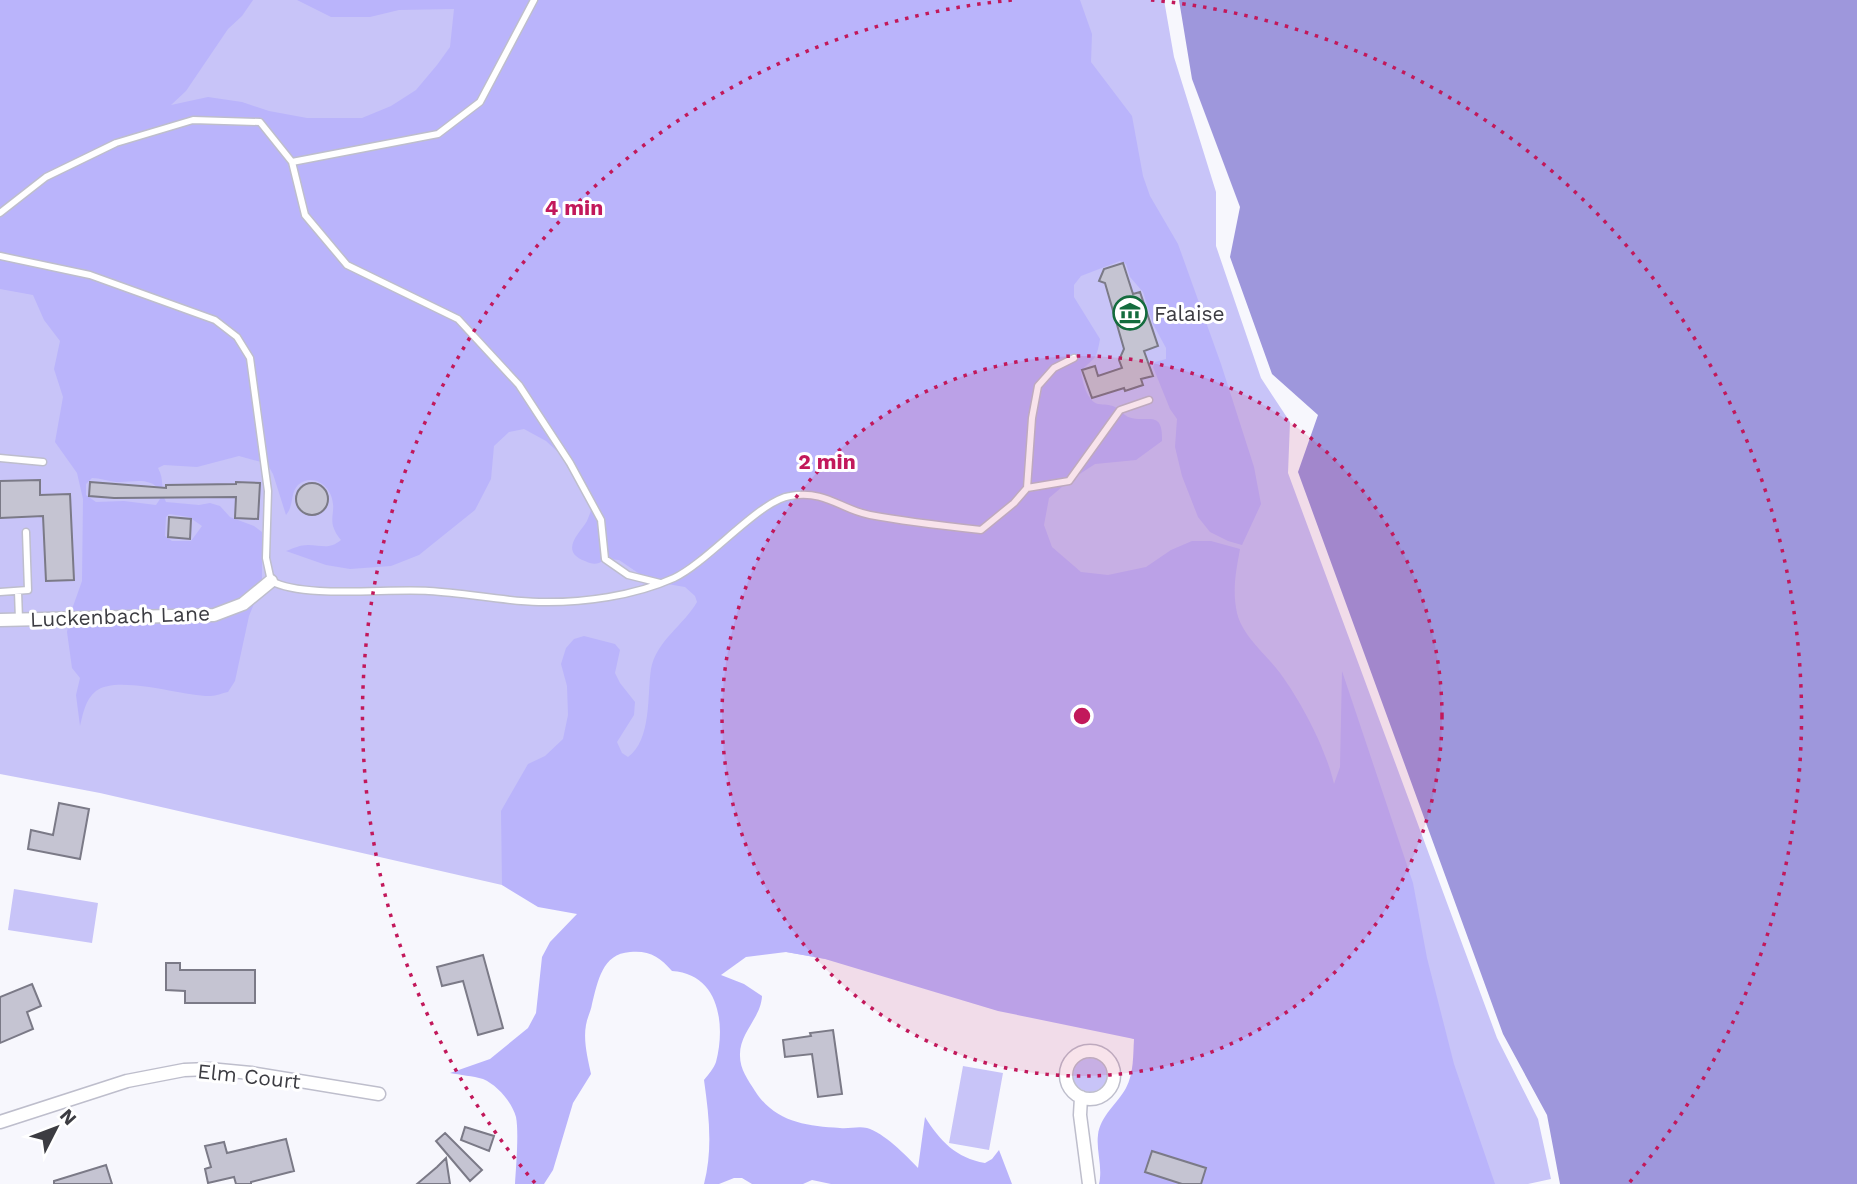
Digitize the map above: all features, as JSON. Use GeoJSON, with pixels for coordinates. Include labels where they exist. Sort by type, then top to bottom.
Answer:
{"type":"FeatureCollection","features":[{"type":"Feature","properties":{"kind":"street","name":"Luckenbach Lane"},"geometry":{"type":"LineString","coordinates":[[0,620],[214,615],[243,604],[271,581]]}},
{"type":"Feature","properties":{"kind":"street","name":"Elm Court"},"geometry":{"type":"LineString","coordinates":[[0,1122],[127,1081],[184,1070],[209,1069],[251,1073],[379,1094]]}},
{"type":"Feature","properties":{"kind":"street"},"geometry":{"type":"LineString","coordinates":[[1081,1097],[1080,1115],[1089,1184]]}},
{"type":"Feature","properties":{"kind":"lane"},"geometry":{"type":"LineString","coordinates":[[292,162],[438,134],[480,102],[534,0]]}},
{"type":"Feature","properties":{"kind":"lane"},"geometry":{"type":"LineString","coordinates":[[0,213],[46,177],[116,144],[192,120],[260,122],[292,162],[305,215],[347,265],[458,319],[519,385],[570,463],[601,520],[605,559],[628,575],[660,583]]}},
{"type":"Feature","properties":{"kind":"lane"},"geometry":{"type":"LineString","coordinates":[[0,256],[90,275],[215,320],[237,337],[250,358],[265,465],[268,491],[266,558],[271,581],[282,587],[314,590],[428,591],[540,602],[617,595],[675,578],[719,547],[771,502],[788,496],[817,494],[867,515],[981,530],[1014,503],[1027,488],[1032,418],[1038,386],[1054,368],[1074,358]]}},
{"type":"Feature","properties":{"kind":"lane"},"geometry":{"type":"LineString","coordinates":[[1027,488],[1069,481],[1120,410],[1149,400]]}},
{"type":"Feature","properties":{"kind":"lane"},"geometry":{"type":"LineString","coordinates":[[0,458],[43,462]]}},
{"type":"Feature","properties":{"kind":"lane"},"geometry":{"type":"LineString","coordinates":[[0,592],[28,590],[26,532]]}},
{"type":"Feature","properties":{"kind":"lane"},"geometry":{"type":"LineString","coordinates":[[18,591],[19,620]]}},
{"type":"Feature","properties":{"kind":"shaded area"},"geometry":{"type":"Polygon","coordinates":[[[0,0],[1164,0],[1174,57],[1216,192],[1216,246],[1261,378],[1290,422],[1288,473],[1497,1038],[1538,1119],[1551,1179],[1528,1184],[1400,1184],[1134,1039],[1063,1013],[832,960],[746,945],[502,885],[100,793],[0,774],[0,0]]]}},
{"type":"Feature","properties":{"kind":"shaded area"},"geometry":{"type":"Polygon","coordinates":[[[0,0],[253,0],[242,16],[228,29],[186,91],[171,105],[208,97],[242,102],[269,111],[307,118],[362,118],[391,106],[416,90],[450,47],[454,9],[399,10],[370,17],[331,17],[297,0],[1080,0],[1092,34],[1091,62],[1132,116],[1143,176],[1150,196],[1178,244],[1254,467],[1261,504],[1242,545],[1210,532],[1198,517],[1182,476],[1175,447],[1177,419],[1170,409],[1153,367],[1155,362],[1166,359],[1166,348],[1153,324],[1143,292],[1130,277],[1126,264],[1120,261],[1081,276],[1074,285],[1074,297],[1100,339],[1096,355],[1081,371],[1083,380],[1088,395],[1094,402],[1115,407],[1128,417],[1157,421],[1162,431],[1162,441],[1136,460],[1095,464],[1069,481],[1049,498],[1044,525],[1052,547],[1081,572],[1108,575],[1146,567],[1171,550],[1192,541],[1211,541],[1240,549],[1235,588],[1240,622],[1297,698],[1319,741],[1334,784],[1340,767],[1342,671],[1413,883],[1427,958],[1454,1064],[1495,1184],[1099,1184],[1099,1128],[1129,1082],[1134,1039],[998,1011],[825,959],[786,952],[746,957],[721,975],[744,984],[762,996],[758,1011],[743,1040],[740,1056],[745,1074],[763,1101],[781,1116],[803,1124],[840,1128],[864,1127],[873,1130],[918,1168],[925,1117],[943,1141],[957,1153],[985,1163],[999,1150],[1012,1184],[831,1184],[812,1180],[803,1184],[752,1184],[742,1178],[734,1178],[719,1184],[704,1184],[709,1119],[704,1080],[715,1064],[720,1032],[715,1003],[700,981],[688,974],[672,971],[654,956],[643,952],[630,952],[607,963],[599,978],[585,1031],[591,1074],[573,1103],[553,1170],[544,1184],[515,1184],[517,1124],[511,1106],[499,1090],[488,1082],[450,1073],[490,1059],[528,1028],[536,1013],[542,957],[550,942],[577,914],[538,907],[502,885],[501,811],[528,764],[545,756],[563,739],[568,715],[567,686],[561,664],[566,648],[574,639],[584,636],[615,644],[620,650],[615,673],[635,702],[634,715],[617,742],[622,753],[628,757],[636,749],[645,728],[654,659],[664,642],[697,602],[695,596],[685,587],[650,581],[619,560],[605,559],[593,564],[577,557],[573,552],[573,542],[587,521],[593,505],[570,463],[546,441],[524,429],[509,432],[494,446],[491,479],[475,510],[419,555],[391,566],[350,569],[326,565],[286,551],[305,545],[329,546],[341,540],[333,526],[332,497],[321,483],[310,480],[298,485],[286,515],[273,474],[269,467],[261,462],[239,456],[197,467],[164,465],[158,468],[166,502],[199,505],[210,503],[220,506],[230,517],[262,532],[262,584],[249,616],[235,681],[228,692],[211,696],[135,685],[106,686],[96,691],[89,699],[80,726],[76,695],[80,678],[72,668],[67,632],[82,581],[83,499],[77,473],[55,442],[63,397],[54,369],[60,341],[44,320],[33,295],[0,289],[0,0]],[[92,478],[86,484],[86,495],[96,502],[124,501],[156,505],[160,499],[160,490],[150,483],[92,478]],[[169,514],[166,517],[165,536],[172,541],[191,541],[202,526],[189,517],[169,514]]]}},
{"type":"Feature","properties":{"kind":"shaded area"},"geometry":{"type":"Polygon","coordinates":[[[1179,0],[1857,0],[1857,1184],[1560,1184],[1547,1115],[1503,1034],[1298,472],[1318,415],[1272,374],[1230,257],[1240,207],[1192,79],[1179,0]]]}},
{"type":"Feature","properties":{"kind":"shaded area"},"geometry":{"type":"Polygon","coordinates":[[[14,889],[98,903],[92,943],[8,930],[14,889]]]}},
{"type":"Feature","properties":{"kind":"shaded area"},"geometry":{"type":"Polygon","coordinates":[[[1090,1058],[1102,1063],[1107,1075],[1102,1087],[1090,1092],[1078,1087],[1073,1075],[1078,1063],[1090,1058]]]}},
{"type":"Feature","properties":{"kind":"shaded area"},"geometry":{"type":"Polygon","coordinates":[[[963,1066],[1003,1073],[989,1150],[949,1143],[963,1066]]]}},
{"type":"Feature","properties":{"kind":"building","name":"Falaise"},"geometry":{"type":"Polygon","coordinates":[[[1123,263],[1133,294],[1140,292],[1158,346],[1144,351],[1153,376],[1141,379],[1143,385],[1092,398],[1082,370],[1095,366],[1098,376],[1122,368],[1119,360],[1124,349],[1105,283],[1099,281],[1104,269],[1123,263]]]}},
{"type":"Feature","properties":{"kind":"building"},"geometry":{"type":"Polygon","coordinates":[[[40,480],[40,495],[70,494],[74,580],[46,581],[43,516],[0,518],[0,481],[40,480]]]}},
{"type":"Feature","properties":{"kind":"building"},"geometry":{"type":"Polygon","coordinates":[[[90,482],[166,488],[166,485],[260,483],[258,519],[235,518],[236,497],[89,496],[90,482]]]}},
{"type":"Feature","properties":{"kind":"building"},"geometry":{"type":"Polygon","coordinates":[[[312,483],[324,487],[328,499],[324,511],[312,515],[300,511],[296,499],[300,487],[312,483]]]}},
{"type":"Feature","properties":{"kind":"building"},"geometry":{"type":"Polygon","coordinates":[[[169,517],[191,519],[190,539],[168,537],[169,517]]]}},
{"type":"Feature","properties":{"kind":"building"},"geometry":{"type":"Polygon","coordinates":[[[59,803],[89,809],[80,859],[28,849],[31,830],[53,835],[59,803]]]}},
{"type":"Feature","properties":{"kind":"building"},"geometry":{"type":"Polygon","coordinates":[[[483,955],[503,1028],[478,1035],[463,981],[442,986],[437,967],[483,955]]]}},
{"type":"Feature","properties":{"kind":"building"},"geometry":{"type":"Polygon","coordinates":[[[166,963],[180,963],[180,970],[255,970],[255,1003],[185,1003],[185,991],[166,990],[166,963]]]}},
{"type":"Feature","properties":{"kind":"building"},"geometry":{"type":"Polygon","coordinates":[[[32,984],[41,1006],[27,1012],[33,1029],[0,1043],[0,997],[32,984]]]}},
{"type":"Feature","properties":{"kind":"building"},"geometry":{"type":"Polygon","coordinates":[[[833,1030],[842,1094],[818,1097],[812,1054],[785,1057],[783,1040],[833,1030]]]}},
{"type":"Feature","properties":{"kind":"building"},"geometry":{"type":"Polygon","coordinates":[[[465,1127],[494,1136],[489,1151],[461,1140],[465,1127]]]}},
{"type":"Feature","properties":{"kind":"building"},"geometry":{"type":"Polygon","coordinates":[[[445,1133],[482,1170],[470,1181],[436,1141],[445,1133]]]}},
{"type":"Feature","properties":{"kind":"building"},"geometry":{"type":"Polygon","coordinates":[[[286,1139],[294,1171],[251,1184],[236,1184],[234,1177],[208,1183],[205,1169],[211,1167],[205,1146],[224,1142],[227,1153],[286,1139]]]}},
{"type":"Feature","properties":{"kind":"building"},"geometry":{"type":"Polygon","coordinates":[[[1152,1151],[1206,1168],[1201,1184],[1182,1184],[1145,1172],[1152,1151]]]}},
{"type":"Feature","properties":{"kind":"building"},"geometry":{"type":"Polygon","coordinates":[[[446,1158],[450,1184],[417,1184],[437,1167],[446,1158]]]}},
{"type":"Feature","properties":{"kind":"building"},"geometry":{"type":"Polygon","coordinates":[[[106,1165],[112,1184],[54,1184],[54,1181],[106,1165]]]}},
{"type":"Feature","properties":{"kind":"place","name":"Falaise"},"geometry":{"type":"Point","coordinates":[1130,313]}}]}
